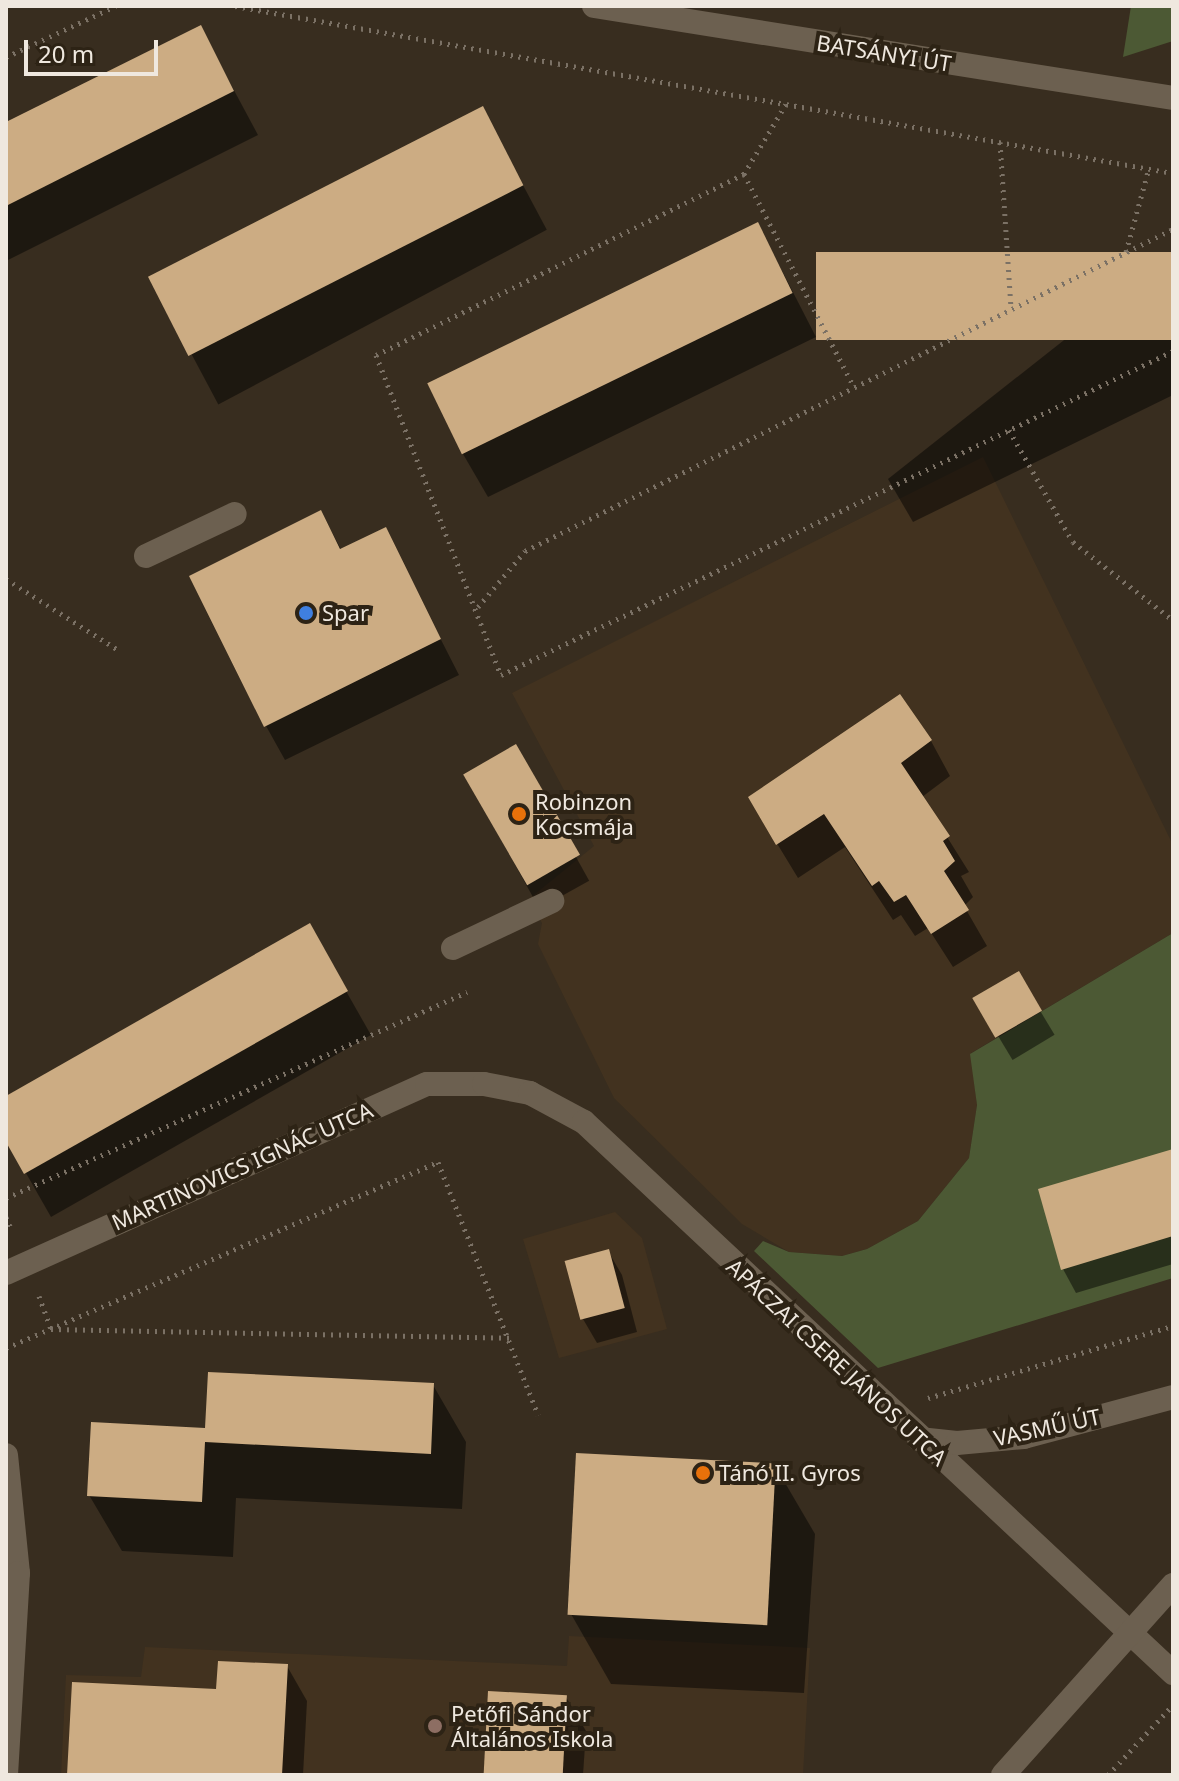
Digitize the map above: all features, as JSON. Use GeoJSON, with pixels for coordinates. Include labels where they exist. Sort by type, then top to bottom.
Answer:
{"type":"FeatureCollection","features":[{"type":"Feature","properties":{"kind":"street","name":"BATSÁNYI ÚT"},"geometry":{"type":"LineString","coordinates":[[594,6],[1173,98]]}},
{"type":"Feature","properties":{"kind":"street"},"geometry":{"type":"LineString","coordinates":[[146,556],[235,514]]}},
{"type":"Feature","properties":{"kind":"street"},"geometry":{"type":"LineString","coordinates":[[453,948],[552,901]]}},
{"type":"Feature","properties":{"kind":"street","name":"MARTINOVICS IGNÁC UTCA"},"geometry":{"type":"LineString","coordinates":[[6,1273],[427,1084],[484,1084]]}},
{"type":"Feature","properties":{"kind":"street","name":"APÁCZAI CSERE JÁNOS UTCA"},"geometry":{"type":"LineString","coordinates":[[484,1084],[530,1093],[584,1122],[919,1439],[1173,1673]]}},
{"type":"Feature","properties":{"kind":"street","name":"VASMŰ ÚT"},"geometry":{"type":"LineString","coordinates":[[919,1439],[957,1443],[1024,1437],[1173,1397]]}},
{"type":"Feature","properties":{"kind":"street"},"geometry":{"type":"LineString","coordinates":[[6,1455],[18,1573],[6,1775]]}},
{"type":"Feature","properties":{"kind":"street"},"geometry":{"type":"LineString","coordinates":[[1003,1775],[1173,1585]]}},
{"type":"Feature","properties":{"kind":"path"},"geometry":{"type":"LineString","coordinates":[[6,57],[116,6]]}},
{"type":"Feature","properties":{"kind":"path"},"geometry":{"type":"LineString","coordinates":[[235,6],[1173,173]]}},
{"type":"Feature","properties":{"kind":"path"},"geometry":{"type":"LineString","coordinates":[[786,104],[744,174],[376,355],[478,608],[501,675],[1173,351]]}},
{"type":"Feature","properties":{"kind":"path"},"geometry":{"type":"LineString","coordinates":[[1000,142],[1011,310]]}},
{"type":"Feature","properties":{"kind":"path"},"geometry":{"type":"LineString","coordinates":[[1126,253],[1149,168]]}},
{"type":"Feature","properties":{"kind":"path"},"geometry":{"type":"LineString","coordinates":[[744,174],[854,387]]}},
{"type":"Feature","properties":{"kind":"path"},"geometry":{"type":"LineString","coordinates":[[478,608],[525,551],[1173,229]]}},
{"type":"Feature","properties":{"kind":"path"},"geometry":{"type":"LineString","coordinates":[[1009,430],[1073,542],[1173,620]]}},
{"type":"Feature","properties":{"kind":"path"},"geometry":{"type":"LineString","coordinates":[[6,579],[120,651]]}},
{"type":"Feature","properties":{"kind":"path"},"geometry":{"type":"LineString","coordinates":[[6,1198],[467,992]]}},
{"type":"Feature","properties":{"kind":"path"},"geometry":{"type":"LineString","coordinates":[[6,1348],[438,1162],[511,1338],[538,1415]]}},
{"type":"Feature","properties":{"kind":"path"},"geometry":{"type":"LineString","coordinates":[[920,1401],[1173,1326]]}},
{"type":"Feature","properties":{"kind":"path"},"geometry":{"type":"LineString","coordinates":[[51,1329],[511,1338]]}},
{"type":"Feature","properties":{"kind":"path"},"geometry":{"type":"LineString","coordinates":[[1108,1775],[1173,1704]]}},
{"type":"Feature","properties":{"kind":"shaded area"},"geometry":{"type":"Polygon","coordinates":[[[983,457],[1173,845],[1173,933],[971,1053],[977,1105],[969,1158],[918,1221],[867,1249],[842,1256],[789,1252],[742,1224],[614,1098],[538,944],[542,923],[529,899],[594,846],[512,693],[983,457]]]}},
{"type":"Feature","properties":{"kind":"shaded area"},"geometry":{"type":"Polygon","coordinates":[[[615,1212],[642,1238],[667,1329],[559,1358],[523,1239],[615,1212]]]}},
{"type":"Feature","properties":{"kind":"shaded area","name":"Petőfi Sándor Általános Iskola"},"geometry":{"type":"Polygon","coordinates":[[[569,1636],[810,1648],[803,1775],[61,1775],[66,1675],[141,1677],[145,1647],[567,1666],[569,1636]]]}},
{"type":"Feature","properties":{"kind":"green space"},"geometry":{"type":"Polygon","coordinates":[[[1131,6],[1173,6],[1173,41],[1123,57],[1131,6]]]}},
{"type":"Feature","properties":{"kind":"green space"},"geometry":{"type":"Polygon","coordinates":[[[1173,933],[1173,1278],[878,1368],[754,1251],[763,1241],[789,1252],[842,1256],[867,1249],[918,1221],[969,1158],[977,1105],[970,1054],[1173,933]]]}},
{"type":"Feature","properties":{"kind":"building"},"geometry":{"type":"Polygon","coordinates":[[[201,25],[234,91],[6,206],[6,122],[201,25]]]}},
{"type":"Feature","properties":{"kind":"building"},"geometry":{"type":"Polygon","coordinates":[[[483,106],[523,185],[188,356],[148,277],[483,106]]]}},
{"type":"Feature","properties":{"kind":"building"},"geometry":{"type":"Polygon","coordinates":[[[758,222],[793,293],[462,454],[427,383],[758,222]]]}},
{"type":"Feature","properties":{"kind":"building"},"geometry":{"type":"Polygon","coordinates":[[[816,252],[1173,252],[1173,340],[816,340],[816,252]]]}},
{"type":"Feature","properties":{"kind":"building"},"geometry":{"type":"Polygon","coordinates":[[[321,510],[340,549],[386,527],[441,639],[264,727],[189,576],[321,510]]]}},
{"type":"Feature","properties":{"kind":"building"},"geometry":{"type":"Polygon","coordinates":[[[900,694],[932,740],[901,763],[950,836],[943,841],[955,861],[944,871],[969,910],[931,934],[906,895],[894,902],[879,881],[872,886],[824,814],[776,845],[748,797],[900,694]]]}},
{"type":"Feature","properties":{"kind":"building","name":"Robinzon Kocsmája"},"geometry":{"type":"Polygon","coordinates":[[[516,744],[580,855],[527,885],[463,774],[516,744]]]}},
{"type":"Feature","properties":{"kind":"building"},"geometry":{"type":"Polygon","coordinates":[[[310,923],[348,991],[24,1174],[6,1142],[6,1096],[310,923]]]}},
{"type":"Feature","properties":{"kind":"building"},"geometry":{"type":"Polygon","coordinates":[[[1019,971],[1042,1011],[995,1038],[972,998],[1019,971]]]}},
{"type":"Feature","properties":{"kind":"building"},"geometry":{"type":"Polygon","coordinates":[[[1173,1149],[1173,1236],[1061,1270],[1038,1189],[1173,1149]]]}},
{"type":"Feature","properties":{"kind":"building"},"geometry":{"type":"Polygon","coordinates":[[[609,1249],[625,1308],[580,1320],[565,1261],[609,1249]]]}},
{"type":"Feature","properties":{"kind":"building"},"geometry":{"type":"Polygon","coordinates":[[[208,1372],[434,1383],[431,1454],[205,1442],[202,1502],[87,1496],[91,1422],[205,1428],[208,1372]]]}},
{"type":"Feature","properties":{"kind":"building"},"geometry":{"type":"Polygon","coordinates":[[[576,1453],[776,1463],[767,1625],[568,1615],[576,1453]]]}},
{"type":"Feature","properties":{"kind":"building"},"geometry":{"type":"Polygon","coordinates":[[[218,1661],[288,1664],[282,1775],[67,1775],[72,1682],[216,1689],[218,1661]]]}},
{"type":"Feature","properties":{"kind":"building"},"geometry":{"type":"Polygon","coordinates":[[[488,1691],[567,1695],[563,1775],[484,1775],[488,1691]]]}},
{"type":"Feature","properties":{"kind":"place","name":"Spar"},"geometry":{"type":"Point","coordinates":[306,613]}},
{"type":"Feature","properties":{"kind":"place","name":"Robinzon Kocsmája"},"geometry":{"type":"Point","coordinates":[519,814]}},
{"type":"Feature","properties":{"kind":"place","name":"Tánó II. Gyros"},"geometry":{"type":"Point","coordinates":[703,1473]}},
{"type":"Feature","properties":{"kind":"place","name":"Petőfi Sándor Általános Iskola"},"geometry":{"type":"Point","coordinates":[435,1726]}}]}
